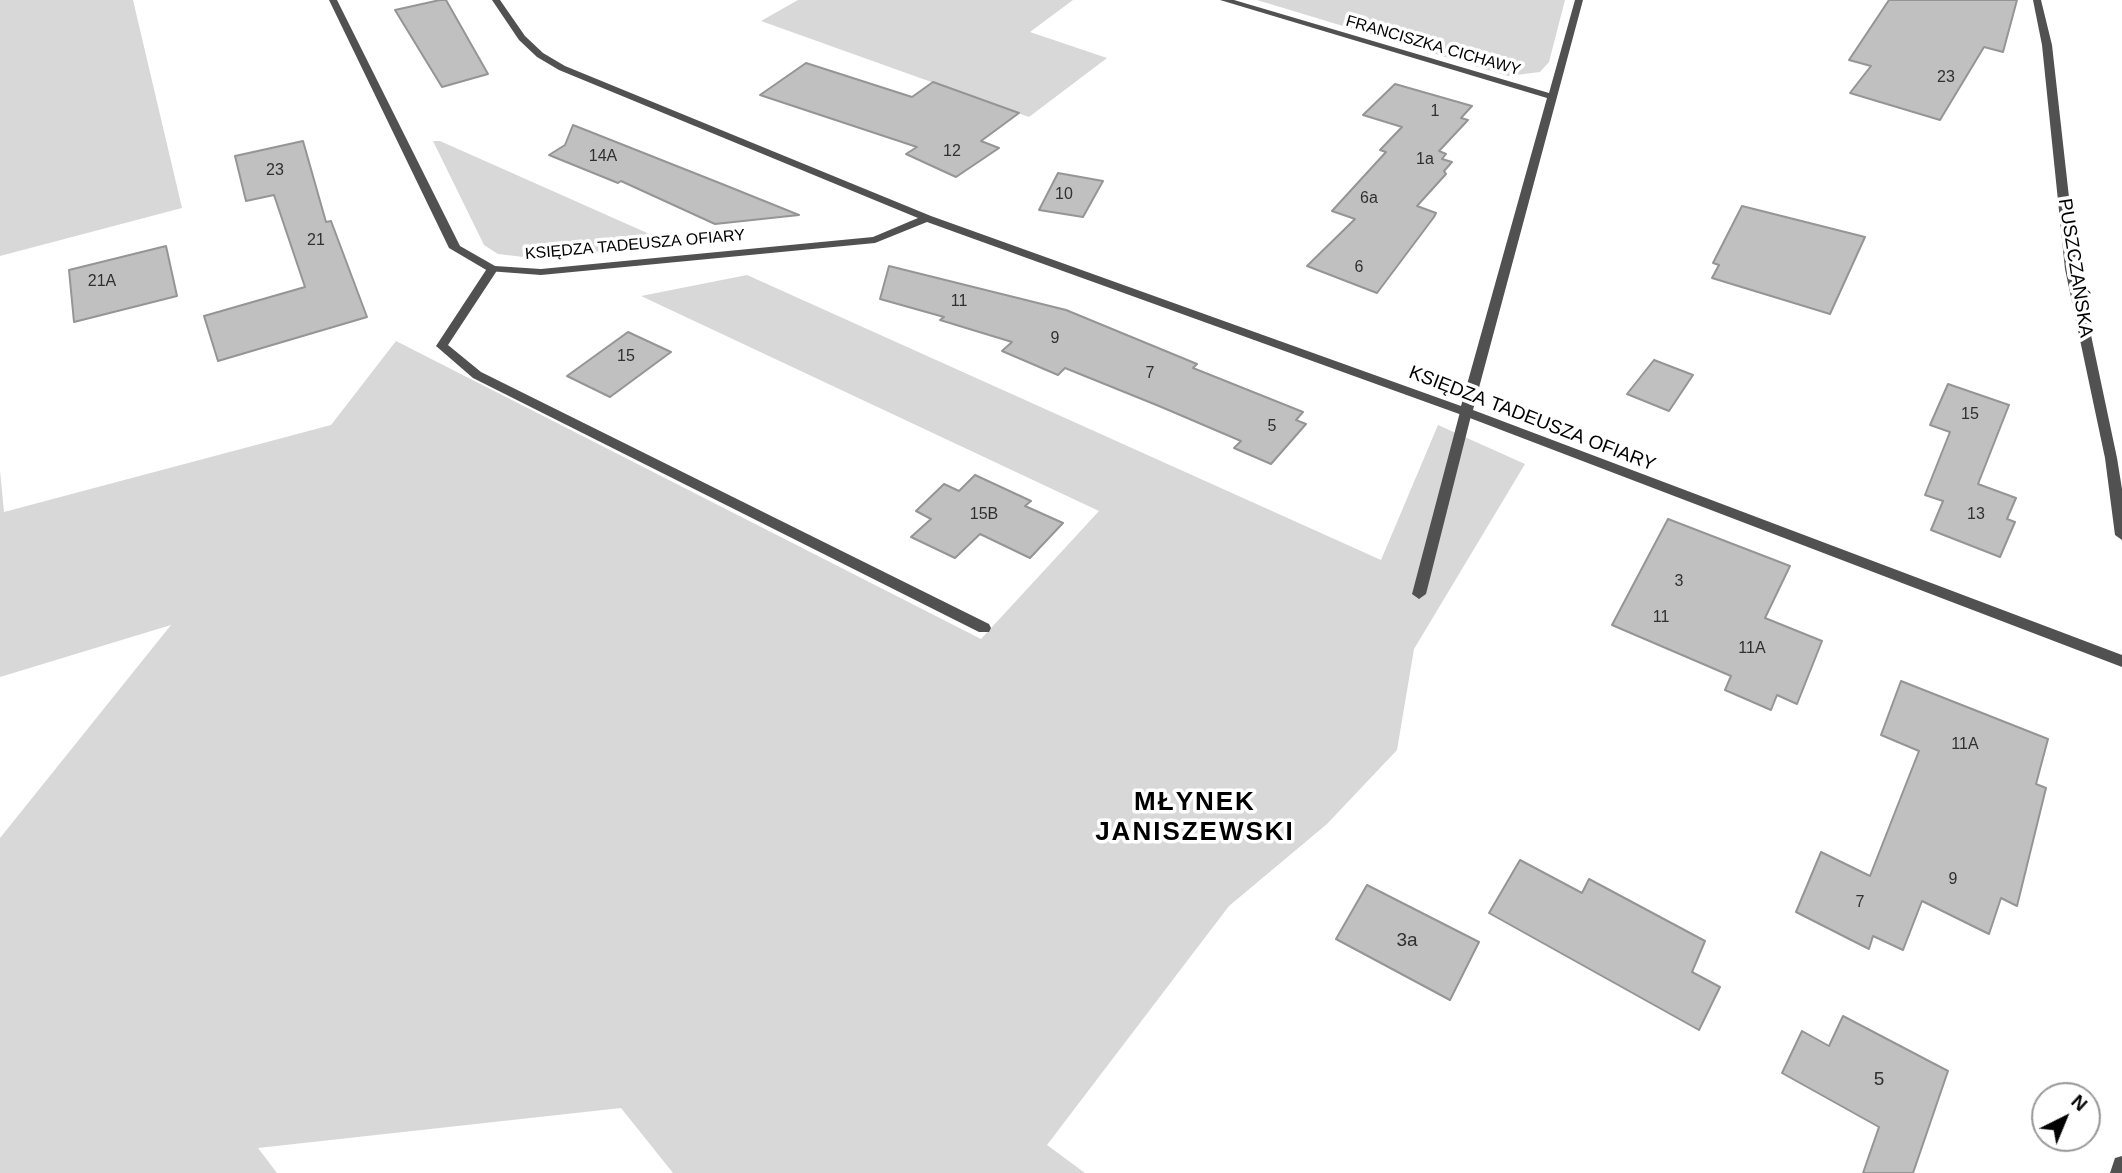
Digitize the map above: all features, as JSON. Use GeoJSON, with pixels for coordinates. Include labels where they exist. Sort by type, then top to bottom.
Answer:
{"type":"FeatureCollection","features":[{"type":"Feature","properties":{"kind":"street","name":"KSIĘDZA TADEUSZA OFIARY"},"geometry":{"type":"LineString","coordinates":[[333,0],[455,248],[492,269],[541,272],[875,240],[927,218]]}},
{"type":"Feature","properties":{"kind":"street","name":"KSIĘDZA TADEUSZA OFIARY"},"geometry":{"type":"LineString","coordinates":[[496,0],[522,38],[540,55],[562,68],[927,218],[1466,412],[2122,661]]}},
{"type":"Feature","properties":{"kind":"street","name":"FRANCISZKA CICHAWY"},"geometry":{"type":"LineString","coordinates":[[1224,0],[1553,97]]}},
{"type":"Feature","properties":{"kind":"street"},"geometry":{"type":"LineString","coordinates":[[1419,594],[1579,0]]}},
{"type":"Feature","properties":{"kind":"street","name":"PUSZCZAŃSKA"},"geometry":{"type":"LineString","coordinates":[[2037,0],[2047,45],[2071,269],[2111,458],[2122,536]]}},
{"type":"Feature","properties":{"kind":"street"},"geometry":{"type":"LineString","coordinates":[[492,269],[442,346],[477,375],[984,628]]}},
{"type":"Feature","properties":{"kind":"street"},"geometry":{"type":"LineString","coordinates":[[2120,1173],[2122,1164]]}},
{"type":"Feature","properties":{"kind":"shaded area"},"geometry":{"type":"Polygon","coordinates":[[[0,0],[133,0],[182,208],[0,256],[0,0]]]}},
{"type":"Feature","properties":{"kind":"shaded area"},"geometry":{"type":"Polygon","coordinates":[[[798,0],[1073,0],[1030,32],[1107,58],[1029,117],[761,21],[798,0]]]}},
{"type":"Feature","properties":{"kind":"shaded area"},"geometry":{"type":"Polygon","coordinates":[[[1257,0],[1565,0],[1549,62],[1540,72],[1508,76],[1257,0]]]}},
{"type":"Feature","properties":{"kind":"shaded area"},"geometry":{"type":"Polygon","coordinates":[[[433,141],[440,141],[672,244],[532,258],[498,254],[484,245],[433,141]]]}},
{"type":"Feature","properties":{"kind":"shaded area"},"geometry":{"type":"Polygon","coordinates":[[[747,275],[1381,560],[1438,425],[1525,464],[1414,649],[1397,750],[1327,824],[1229,906],[1047,1145],[1085,1173],[673,1173],[621,1108],[258,1148],[277,1173],[0,1173],[0,838],[171,625],[0,677],[0,470],[4,512],[331,425],[396,341],[981,639],[1099,511],[641,296],[747,275]]]}},
{"type":"Feature","properties":{"kind":"building"},"geometry":{"type":"Polygon","coordinates":[[[446,0],[488,74],[442,87],[395,10],[446,0]]]}},
{"type":"Feature","properties":{"kind":"building"},"geometry":{"type":"Polygon","coordinates":[[[1889,0],[2017,0],[2003,52],[1984,47],[1940,120],[1850,93],[1871,66],[1849,60],[1889,0]]]}},
{"type":"Feature","properties":{"kind":"building"},"geometry":{"type":"Polygon","coordinates":[[[806,63],[912,97],[933,82],[1019,113],[981,141],[999,148],[956,177],[906,154],[917,147],[760,95],[806,63]]]}},
{"type":"Feature","properties":{"kind":"building"},"geometry":{"type":"Polygon","coordinates":[[[1395,84],[1472,106],[1461,118],[1468,120],[1439,151],[1446,154],[1442,159],[1452,162],[1444,171],[1446,174],[1417,206],[1436,213],[1434,217],[1377,293],[1307,266],[1355,219],[1332,211],[1386,152],[1380,150],[1402,127],[1363,115],[1395,84]]]}},
{"type":"Feature","properties":{"kind":"building"},"geometry":{"type":"Polygon","coordinates":[[[573,125],[799,215],[715,224],[621,181],[618,183],[549,155],[565,145],[573,125]]]}},
{"type":"Feature","properties":{"kind":"building"},"geometry":{"type":"Polygon","coordinates":[[[303,141],[326,222],[331,221],[367,317],[218,361],[204,316],[305,287],[274,195],[246,201],[235,156],[303,141]]]}},
{"type":"Feature","properties":{"kind":"building"},"geometry":{"type":"Polygon","coordinates":[[[1058,173],[1103,181],[1083,217],[1039,210],[1058,173]]]}},
{"type":"Feature","properties":{"kind":"building"},"geometry":{"type":"Polygon","coordinates":[[[1742,206],[1865,237],[1830,314],[1712,278],[1719,265],[1713,263],[1742,206]]]}},
{"type":"Feature","properties":{"kind":"building"},"geometry":{"type":"Polygon","coordinates":[[[166,246],[177,296],[74,322],[69,270],[166,246]]]}},
{"type":"Feature","properties":{"kind":"building"},"geometry":{"type":"Polygon","coordinates":[[[889,266],[1066,310],[1197,364],[1193,368],[1303,412],[1296,420],[1306,424],[1271,464],[1234,448],[1241,441],[1159,406],[1065,368],[1058,375],[1002,351],[1012,342],[940,320],[944,317],[880,299],[889,266]]]}},
{"type":"Feature","properties":{"kind":"building"},"geometry":{"type":"Polygon","coordinates":[[[628,332],[671,352],[610,397],[567,376],[628,332]]]}},
{"type":"Feature","properties":{"kind":"building"},"geometry":{"type":"Polygon","coordinates":[[[1654,360],[1693,375],[1669,411],[1627,394],[1654,360]]]}},
{"type":"Feature","properties":{"kind":"building"},"geometry":{"type":"Polygon","coordinates":[[[1948,384],[2009,405],[1978,484],[2016,498],[2007,519],[2015,522],[2000,557],[1931,530],[1943,501],[1925,495],[1950,432],[1930,425],[1948,384]]]}},
{"type":"Feature","properties":{"kind":"building"},"geometry":{"type":"Polygon","coordinates":[[[975,475],[1031,501],[1025,506],[1063,523],[1030,558],[980,534],[955,558],[911,537],[931,519],[916,511],[944,484],[959,491],[975,475]]]}},
{"type":"Feature","properties":{"kind":"building"},"geometry":{"type":"Polygon","coordinates":[[[1668,519],[1790,566],[1765,618],[1822,641],[1797,704],[1777,695],[1771,710],[1725,690],[1731,676],[1612,625],[1668,519]]]}},
{"type":"Feature","properties":{"kind":"building"},"geometry":{"type":"Polygon","coordinates":[[[1901,681],[2048,739],[2036,784],[2046,788],[2017,906],[2001,898],[1989,934],[1922,901],[1903,950],[1873,936],[1869,949],[1796,912],[1821,852],[1870,876],[1919,751],[1881,735],[1901,681]]]}},
{"type":"Feature","properties":{"kind":"building"},"geometry":{"type":"Polygon","coordinates":[[[1520,860],[1582,893],[1589,879],[1705,941],[1692,972],[1720,987],[1699,1030],[1489,913],[1520,860]]]}},
{"type":"Feature","properties":{"kind":"building"},"geometry":{"type":"Polygon","coordinates":[[[1367,885],[1479,942],[1450,1000],[1336,939],[1367,885]]]}},
{"type":"Feature","properties":{"kind":"building"},"geometry":{"type":"Polygon","coordinates":[[[1843,1016],[1948,1071],[1913,1173],[1863,1173],[1879,1127],[1782,1073],[1802,1031],[1829,1046],[1843,1016]]]}},
{"type":"Feature","properties":{"kind":"district","name":"MŁYNEK JANISZEWSKI"},"geometry":{"type":"Point","coordinates":[1195,818]}}]}
